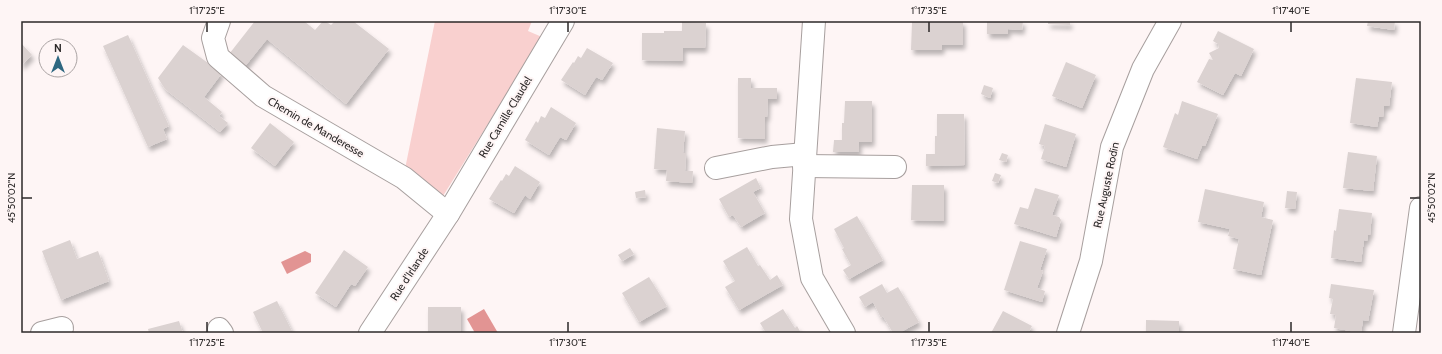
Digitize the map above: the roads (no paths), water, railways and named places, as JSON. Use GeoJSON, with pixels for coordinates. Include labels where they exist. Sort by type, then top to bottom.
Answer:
{"type":"FeatureCollection","features":[{"type":"Feature","properties":{"kind":"street","name":"Chemin de Manderesse"},"geometry":{"type":"LineString","coordinates":[[218,21],[213,38],[218,57],[257,91],[269,100],[404,178],[448,214]]}},
{"type":"Feature","properties":{"kind":"street","name":"Rue Camille Claudel"},"geometry":{"type":"LineString","coordinates":[[448,214],[563,21]]}},
{"type":"Feature","properties":{"kind":"street"},"geometry":{"type":"LineString","coordinates":[[814,21],[801,219],[812,278],[844,333]]}},
{"type":"Feature","properties":{"kind":"street","name":"Rue Auguste Rodin"},"geometry":{"type":"LineString","coordinates":[[1068,333],[1091,261],[1112,147],[1143,69],[1170,21]]}},
{"type":"Feature","properties":{"kind":"street"},"geometry":{"type":"LineString","coordinates":[[716,168],[772,157],[895,167]]}},
{"type":"Feature","properties":{"kind":"street"},"geometry":{"type":"LineString","coordinates":[[1404,333],[1420,233],[1421,208]]}},
{"type":"Feature","properties":{"kind":"street","name":"Rue d'Irlande"},"geometry":{"type":"LineString","coordinates":[[370,333],[448,214]]}}]}
